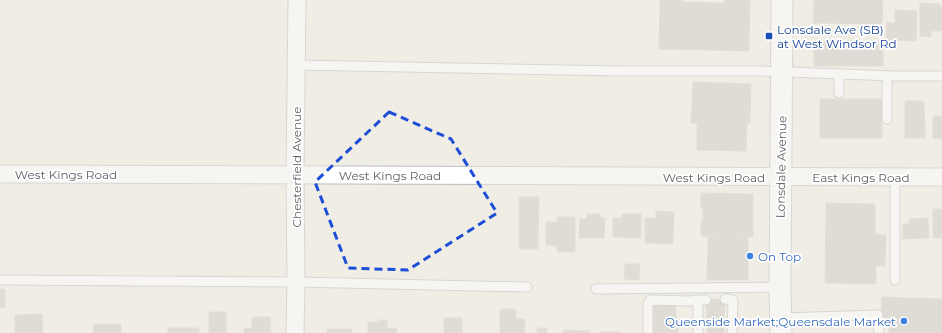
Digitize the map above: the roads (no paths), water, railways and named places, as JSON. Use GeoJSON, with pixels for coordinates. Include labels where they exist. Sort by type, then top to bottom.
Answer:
{"type":"FeatureCollection","features":[{"type":"Feature","properties":{"kind":"street","name":"Chesterfield Avenue"},"geometry":{"type":"LineString","coordinates":[[295,333],[297,0]]}},
{"type":"Feature","properties":{"kind":"street","name":"Lonsdale Avenue"},"geometry":{"type":"LineString","coordinates":[[781,325],[782,0]]}},
{"type":"Feature","properties":{"kind":"street","name":"West Kings Road"},"geometry":{"type":"LineString","coordinates":[[0,174],[781,177]]}},
{"type":"Feature","properties":{"kind":"street","name":"East Kings Road"},"geometry":{"type":"LineString","coordinates":[[781,177],[942,177]]}},
{"type":"Feature","properties":{"kind":"lane"},"geometry":{"type":"LineString","coordinates":[[296,64],[942,76]]}},
{"type":"Feature","properties":{"kind":"lane"},"geometry":{"type":"LineString","coordinates":[[839,74],[839,93]]}},
{"type":"Feature","properties":{"kind":"lane"},"geometry":{"type":"LineString","coordinates":[[887,76],[887,119]]}},
{"type":"Feature","properties":{"kind":"lane"},"geometry":{"type":"LineString","coordinates":[[895,177],[895,280]]}},
{"type":"Feature","properties":{"kind":"lane"},"geometry":{"type":"LineString","coordinates":[[0,280],[296,282],[527,287]]}},
{"type":"Feature","properties":{"kind":"lane"},"geometry":{"type":"LineString","coordinates":[[596,289],[780,287]]}},
{"type":"Feature","properties":{"kind":"lane"},"geometry":{"type":"LineString","coordinates":[[729,299],[729,318],[732,333]]}},
{"type":"Feature","properties":{"kind":"lane"},"geometry":{"type":"LineString","coordinates":[[648,333],[648,304],[650,300],[702,300],[702,318],[698,333]]}},
{"type":"Feature","properties":{"kind":"lane"},"geometry":{"type":"LineString","coordinates":[[781,325],[878,315],[879,333]]}},
{"type":"Feature","properties":{"kind":"place","name":"Lonsdale Ave (SB) at West Windsor Rd"},"geometry":{"type":"Point","coordinates":[769,36]}},
{"type":"Feature","properties":{"kind":"place","name":"On Top"},"geometry":{"type":"Point","coordinates":[750,256]}},
{"type":"Feature","properties":{"kind":"place","name":"Queenside Market;Queensdale Market"},"geometry":{"type":"Point","coordinates":[904,321]}}]}
